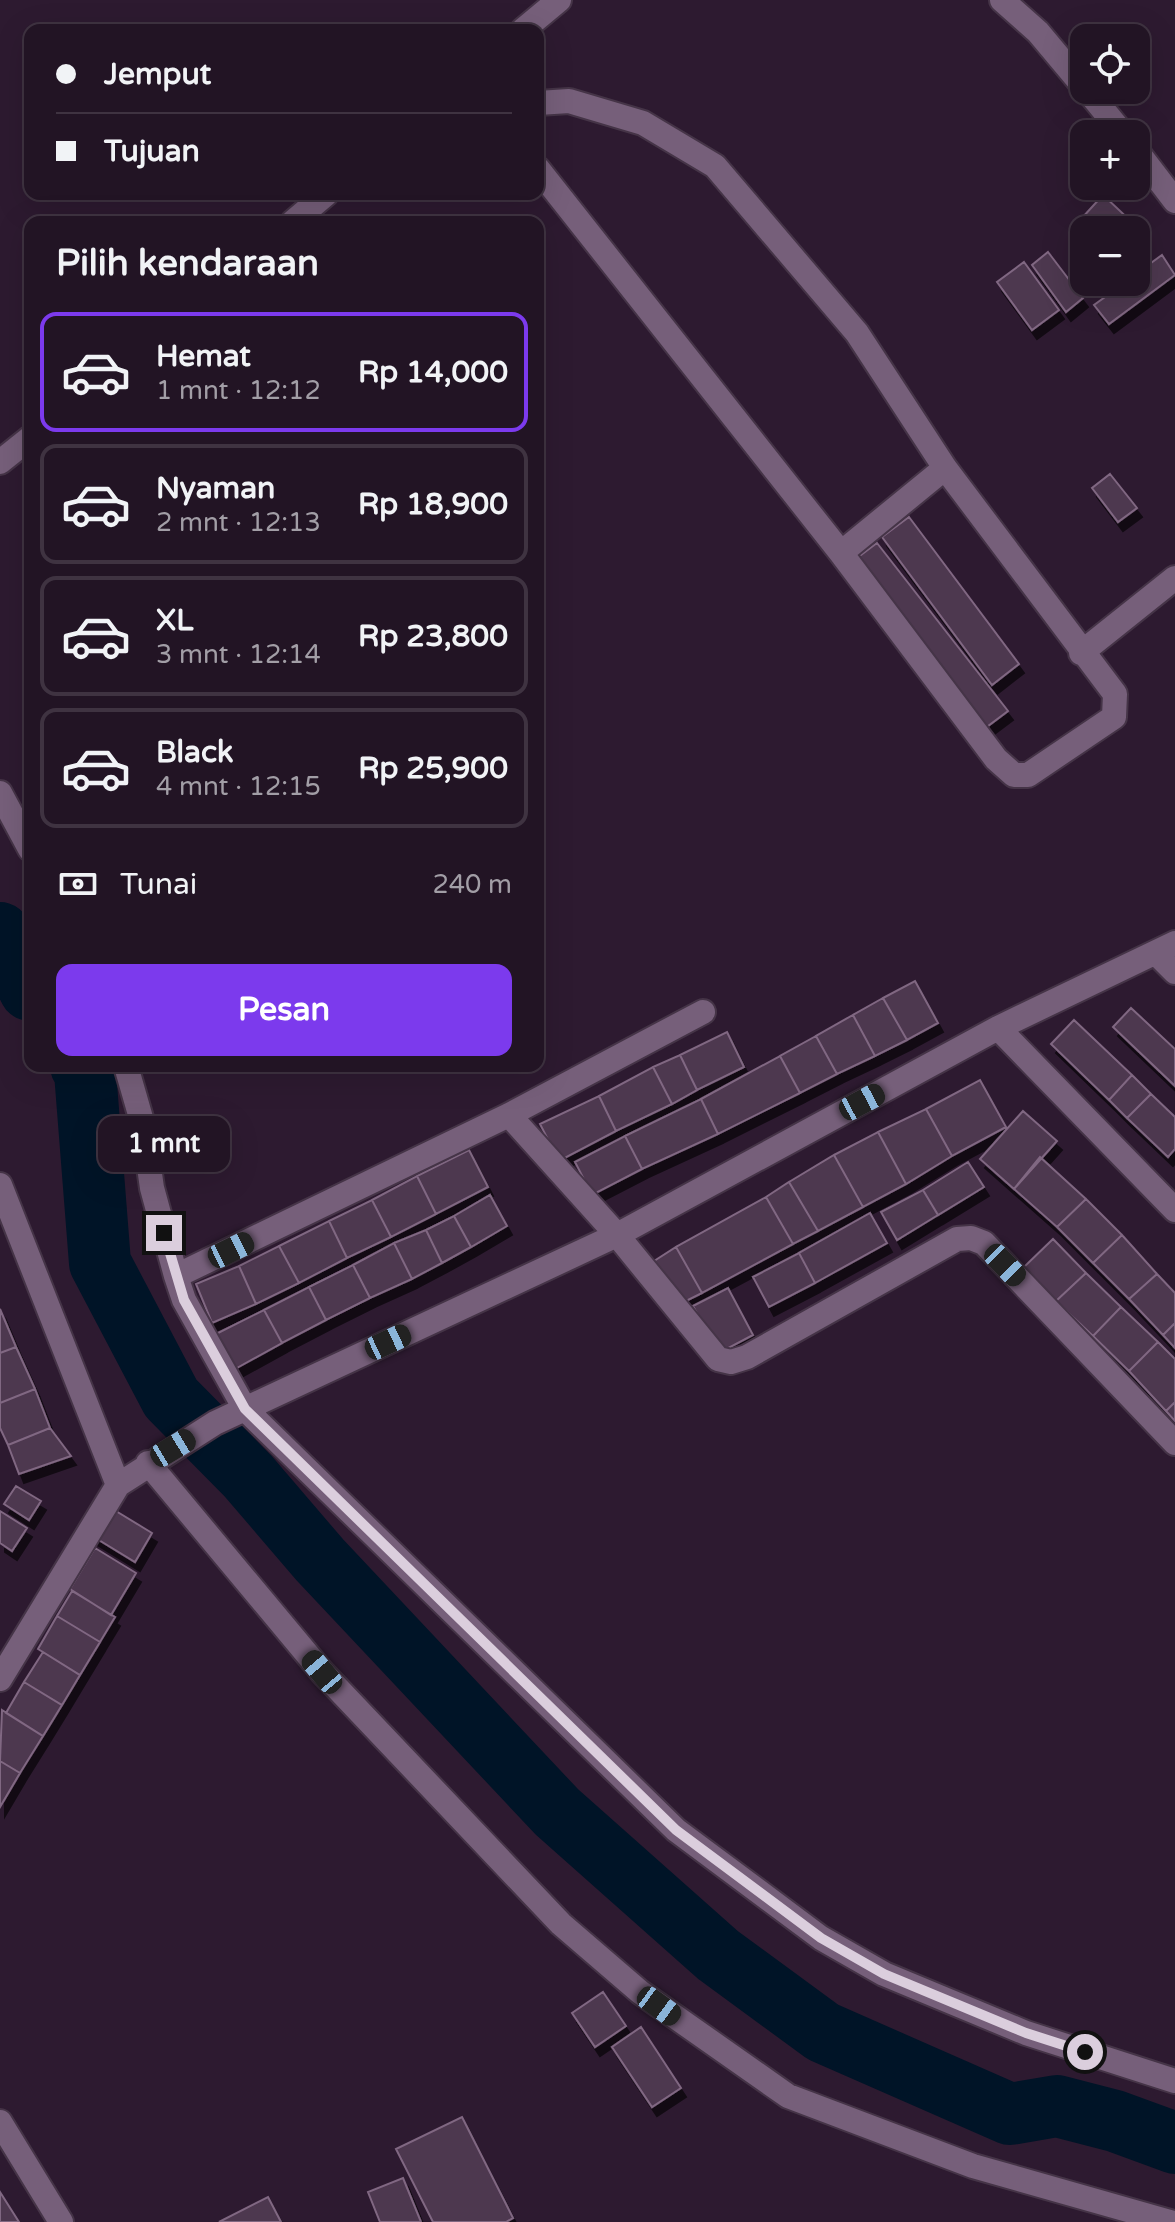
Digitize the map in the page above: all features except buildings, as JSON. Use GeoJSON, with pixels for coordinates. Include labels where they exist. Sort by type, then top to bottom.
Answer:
{"type":"FeatureCollection","features":[{"type":"Feature","properties":{"kind":"street"},"geometry":{"type":"LineString","coordinates":[[530,24],[559,0]]}},
{"type":"Feature","properties":{"kind":"street"},"geometry":{"type":"LineString","coordinates":[[1002,0],[1038,32],[1070,70]]}},
{"type":"Feature","properties":{"kind":"street"},"geometry":{"type":"LineString","coordinates":[[544,103],[569,101],[643,123],[715,166],[857,333],[945,468],[1081,653],[1115,694],[1114,717],[1028,775],[1014,775],[996,759],[841,553],[544,177]]}},
{"type":"Feature","properties":{"kind":"street"},"geometry":{"type":"LineString","coordinates":[[1098,104],[1111,120]]}},
{"type":"Feature","properties":{"kind":"street"},"geometry":{"type":"LineString","coordinates":[[1150,168],[1175,201]]}},
{"type":"Feature","properties":{"kind":"street"},"geometry":{"type":"LineString","coordinates":[[300,216],[319,200]]}},
{"type":"Feature","properties":{"kind":"street"},"geometry":{"type":"LineString","coordinates":[[0,462],[24,443]]}},
{"type":"Feature","properties":{"kind":"street"},"geometry":{"type":"LineString","coordinates":[[841,553],[945,468]]}},
{"type":"Feature","properties":{"kind":"street"},"geometry":{"type":"LineString","coordinates":[[1081,653],[1175,578]]}},
{"type":"Feature","properties":{"kind":"street"},"geometry":{"type":"LineString","coordinates":[[0,793],[24,838]]}},
{"type":"Feature","properties":{"kind":"street"},"geometry":{"type":"LineString","coordinates":[[0,1679],[118,1485],[148,1463],[215,1423],[617,1235],[998,1028],[1166,948],[1175,972]]}},
{"type":"Feature","properties":{"kind":"street"},"geometry":{"type":"LineString","coordinates":[[176,1276],[509,1115],[703,1012]]}},
{"type":"Feature","properties":{"kind":"street"},"geometry":{"type":"LineString","coordinates":[[998,1028],[1175,1210]]}},
{"type":"Feature","properties":{"kind":"street"},"geometry":{"type":"LineString","coordinates":[[128,1072],[143,1125],[152,1188],[184,1300],[245,1409],[676,1830],[760,1896],[821,1938],[884,1974],[1026,2033],[1175,2081]]}},
{"type":"Feature","properties":{"kind":"street"},"geometry":{"type":"LineString","coordinates":[[509,1115],[617,1235],[711,1353],[731,1362],[747,1357],[957,1239],[971,1238],[984,1243],[1175,1443]]}},
{"type":"Feature","properties":{"kind":"street"},"geometry":{"type":"LineString","coordinates":[[0,1185],[118,1485]]}},
{"type":"Feature","properties":{"kind":"street"},"geometry":{"type":"LineString","coordinates":[[148,1463],[322,1672],[561,1924],[640,1992],[788,2096],[973,2166],[1170,2222]]}},
{"type":"Feature","properties":{"kind":"street"},"geometry":{"type":"LineString","coordinates":[[0,2122],[61,2222]]}},
{"type":"Feature","properties":{"kind":"waterway"},"geometry":{"type":"LineString","coordinates":[[0,933],[24,979]]}},
{"type":"Feature","properties":{"kind":"waterway"},"geometry":{"type":"LineString","coordinates":[[85,1072],[100,1263],[171,1398],[248,1476],[320,1560],[557,1812],[718,1955],[823,2032],[1010,2114],[1057,2106],[1115,2121],[1175,2143]]}},
{"type":"Feature","properties":{"kind":"route"},"geometry":{"type":"LineString","coordinates":[[164,1233],[184,1300],[245,1409],[676,1830],[760,1896],[821,1938],[884,1974],[1026,2033],[1085,2052]]}}]}
